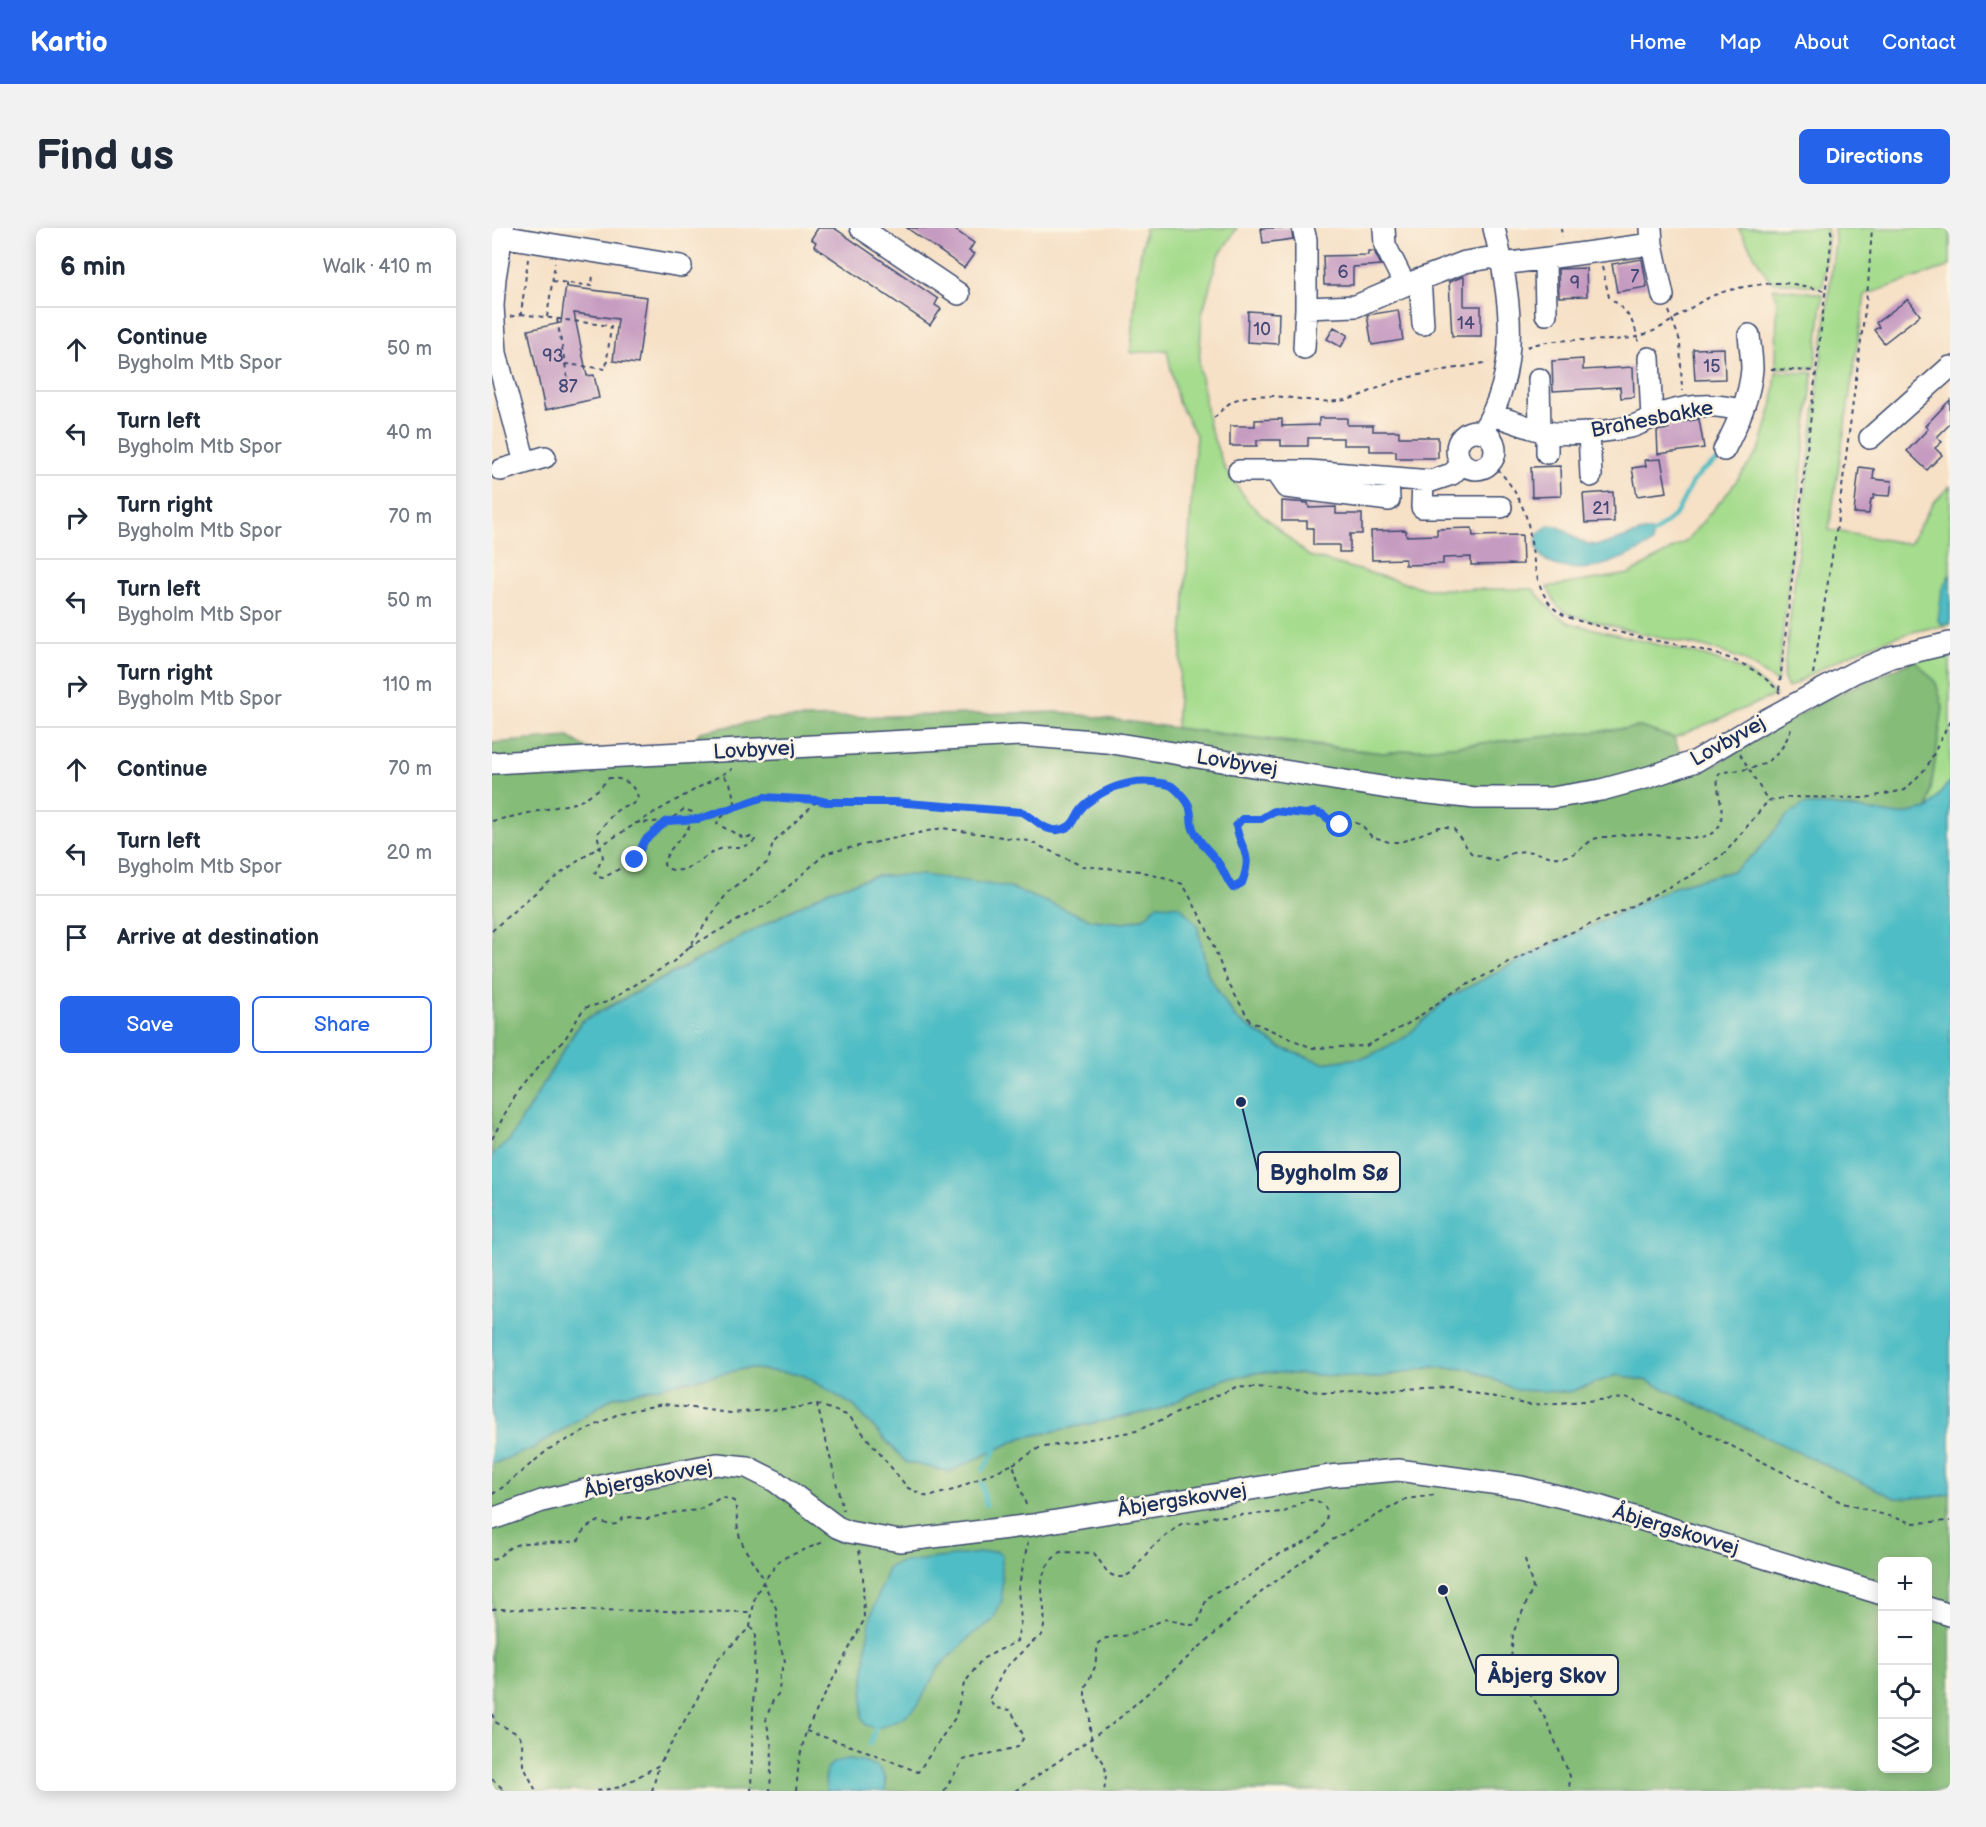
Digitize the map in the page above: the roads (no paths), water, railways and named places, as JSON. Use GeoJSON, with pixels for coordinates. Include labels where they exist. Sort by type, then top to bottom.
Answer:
{"type":"FeatureCollection","features":[{"type":"Feature","properties":{"kind":"street"},"geometry":{"type":"LineString","coordinates":[[861,228],[959,294]]}},
{"type":"Feature","properties":{"kind":"street"},"geometry":{"type":"LineString","coordinates":[[1304,228],[1306,240],[1304,348]]}},
{"type":"Feature","properties":{"kind":"street"},"geometry":{"type":"LineString","coordinates":[[1384,228],[1385,245],[1413,282],[1423,324]]}},
{"type":"Feature","properties":{"kind":"street"},"geometry":{"type":"LineString","coordinates":[[1487,423],[1467,433],[1458,444],[1457,451],[1462,464],[1468,468],[1481,469],[1491,462],[1495,448],[1487,423],[1509,355],[1510,312],[1502,260],[1494,228]]}},
{"type":"Feature","properties":{"kind":"street"},"geometry":{"type":"LineString","coordinates":[[501,470],[535,460],[496,353],[493,278],[502,232],[681,266]]}},
{"type":"Feature","properties":{"kind":"street"},"geometry":{"type":"LineString","coordinates":[[1306,308],[1356,306],[1465,262],[1545,260],[1600,252],[1652,236],[1663,296]]}},
{"type":"Feature","properties":{"kind":"street"},"geometry":{"type":"LineString","coordinates":[[1545,260],[1546,314]]}},
{"type":"Feature","properties":{"kind":"street"},"geometry":{"type":"LineString","coordinates":[[1724,450],[1742,411],[1750,384],[1752,368],[1749,335]]}},
{"type":"Feature","properties":{"kind":"street"},"geometry":{"type":"LineString","coordinates":[[1649,358],[1652,418]]}},
{"type":"Feature","properties":{"kind":"street"},"geometry":{"type":"LineString","coordinates":[[1870,438],[1950,367]]}},
{"type":"Feature","properties":{"kind":"street"},"geometry":{"type":"LineString","coordinates":[[1539,379],[1547,453]]}},
{"type":"Feature","properties":{"kind":"street","name":"Brahesbakke"},"geometry":{"type":"LineString","coordinates":[[1487,423],[1543,431],[1589,432],[1630,427],[1663,413],[1682,409],[1722,405],[1742,411]]}},
{"type":"Feature","properties":{"kind":"street"},"geometry":{"type":"LineString","coordinates":[[1589,432],[1591,476]]}},
{"type":"Feature","properties":{"kind":"street"},"geometry":{"type":"LineString","coordinates":[[1239,471],[1309,471],[1423,481],[1442,479],[1452,474],[1462,464]]}},
{"type":"Feature","properties":{"kind":"street"},"geometry":{"type":"LineString","coordinates":[[1423,481],[1422,507],[1502,507]]}},
{"type":"Feature","properties":{"kind":"street","name":"Lovbyvej"},"geometry":{"type":"LineString","coordinates":[[492,763],[1020,735],[1106,742],[1394,789],[1475,798],[1551,798],[1601,790],[1696,761],[1732,739],[1781,700],[1891,657],[1950,643]]}},
{"type":"Feature","properties":{"kind":"street","name":"Åbjergskovvej"},"geometry":{"type":"LineString","coordinates":[[492,1519],[542,1501],[614,1483],[717,1464],[747,1467],[775,1481],[846,1535],[900,1541],[1032,1525],[1329,1476],[1398,1470],[1521,1487],[1598,1506],[1878,1593]]}},
{"type":"Feature","properties":{"kind":"street"},"geometry":{"type":"LineString","coordinates":[[1932,1609],[1950,1615]]}},
{"type":"Feature","properties":{"kind":"water"},"geometry":{"type":"Polygon","coordinates":[[[1550,525],[1562,528],[1578,540],[1588,544],[1605,544],[1651,531],[1652,543],[1604,565],[1590,568],[1567,568],[1545,559],[1537,547],[1538,533],[1550,525]]]}},
{"type":"Feature","properties":{"kind":"water"},"geometry":{"type":"Polygon","coordinates":[[[1950,574],[1950,623],[1942,624],[1938,621],[1942,590],[1950,574]]]}},
{"type":"Feature","properties":{"kind":"water"},"geometry":{"type":"Polygon","coordinates":[[[1950,781],[1950,1493],[1941,1496],[1895,1498],[1648,1381],[1617,1375],[1569,1392],[1517,1390],[1471,1369],[1433,1367],[1375,1378],[1261,1372],[1224,1379],[1157,1410],[1021,1438],[949,1472],[906,1462],[854,1406],[803,1375],[748,1368],[613,1397],[534,1448],[492,1464],[492,1155],[509,1141],[581,1022],[830,890],[876,876],[922,875],[1008,887],[1092,920],[1125,923],[1145,917],[1157,905],[1180,906],[1197,925],[1208,975],[1236,1019],[1281,1048],[1323,1063],[1367,1057],[1406,1037],[1448,998],[1538,951],[1679,885],[1733,871],[1757,852],[1787,816],[1803,805],[1829,805],[1899,815],[1928,809],[1950,781]]]}},
{"type":"Feature","properties":{"kind":"water"},"geometry":{"type":"Polygon","coordinates":[[[997,1551],[1002,1555],[1002,1601],[992,1621],[973,1634],[939,1667],[918,1705],[904,1717],[881,1727],[866,1725],[862,1716],[866,1651],[871,1616],[888,1568],[904,1562],[997,1551]]]}},
{"type":"Feature","properties":{"kind":"water"},"geometry":{"type":"Polygon","coordinates":[[[849,1759],[876,1766],[883,1775],[886,1791],[826,1791],[825,1777],[828,1768],[835,1762],[849,1759]]]}},
{"type":"Feature","properties":{"kind":"waterway"},"geometry":{"type":"LineString","coordinates":[[1652,535],[1676,514],[1692,483],[1701,472],[1717,461]]}},
{"type":"Feature","properties":{"kind":"waterway"},"geometry":{"type":"LineString","coordinates":[[983,1470],[996,1450]]}},
{"type":"Feature","properties":{"kind":"waterway"},"geometry":{"type":"LineString","coordinates":[[982,1483],[986,1505]]}},
{"type":"Feature","properties":{"kind":"waterway"},"geometry":{"type":"LineString","coordinates":[[870,1744],[877,1724]]}},
{"type":"Feature","properties":{"kind":"place","name":"Bygholm Sø"},"geometry":{"type":"Point","coordinates":[1241,1102]}},
{"type":"Feature","properties":{"kind":"place","name":"Åbjerg Skov"},"geometry":{"type":"Point","coordinates":[1443,1590]}}]}
